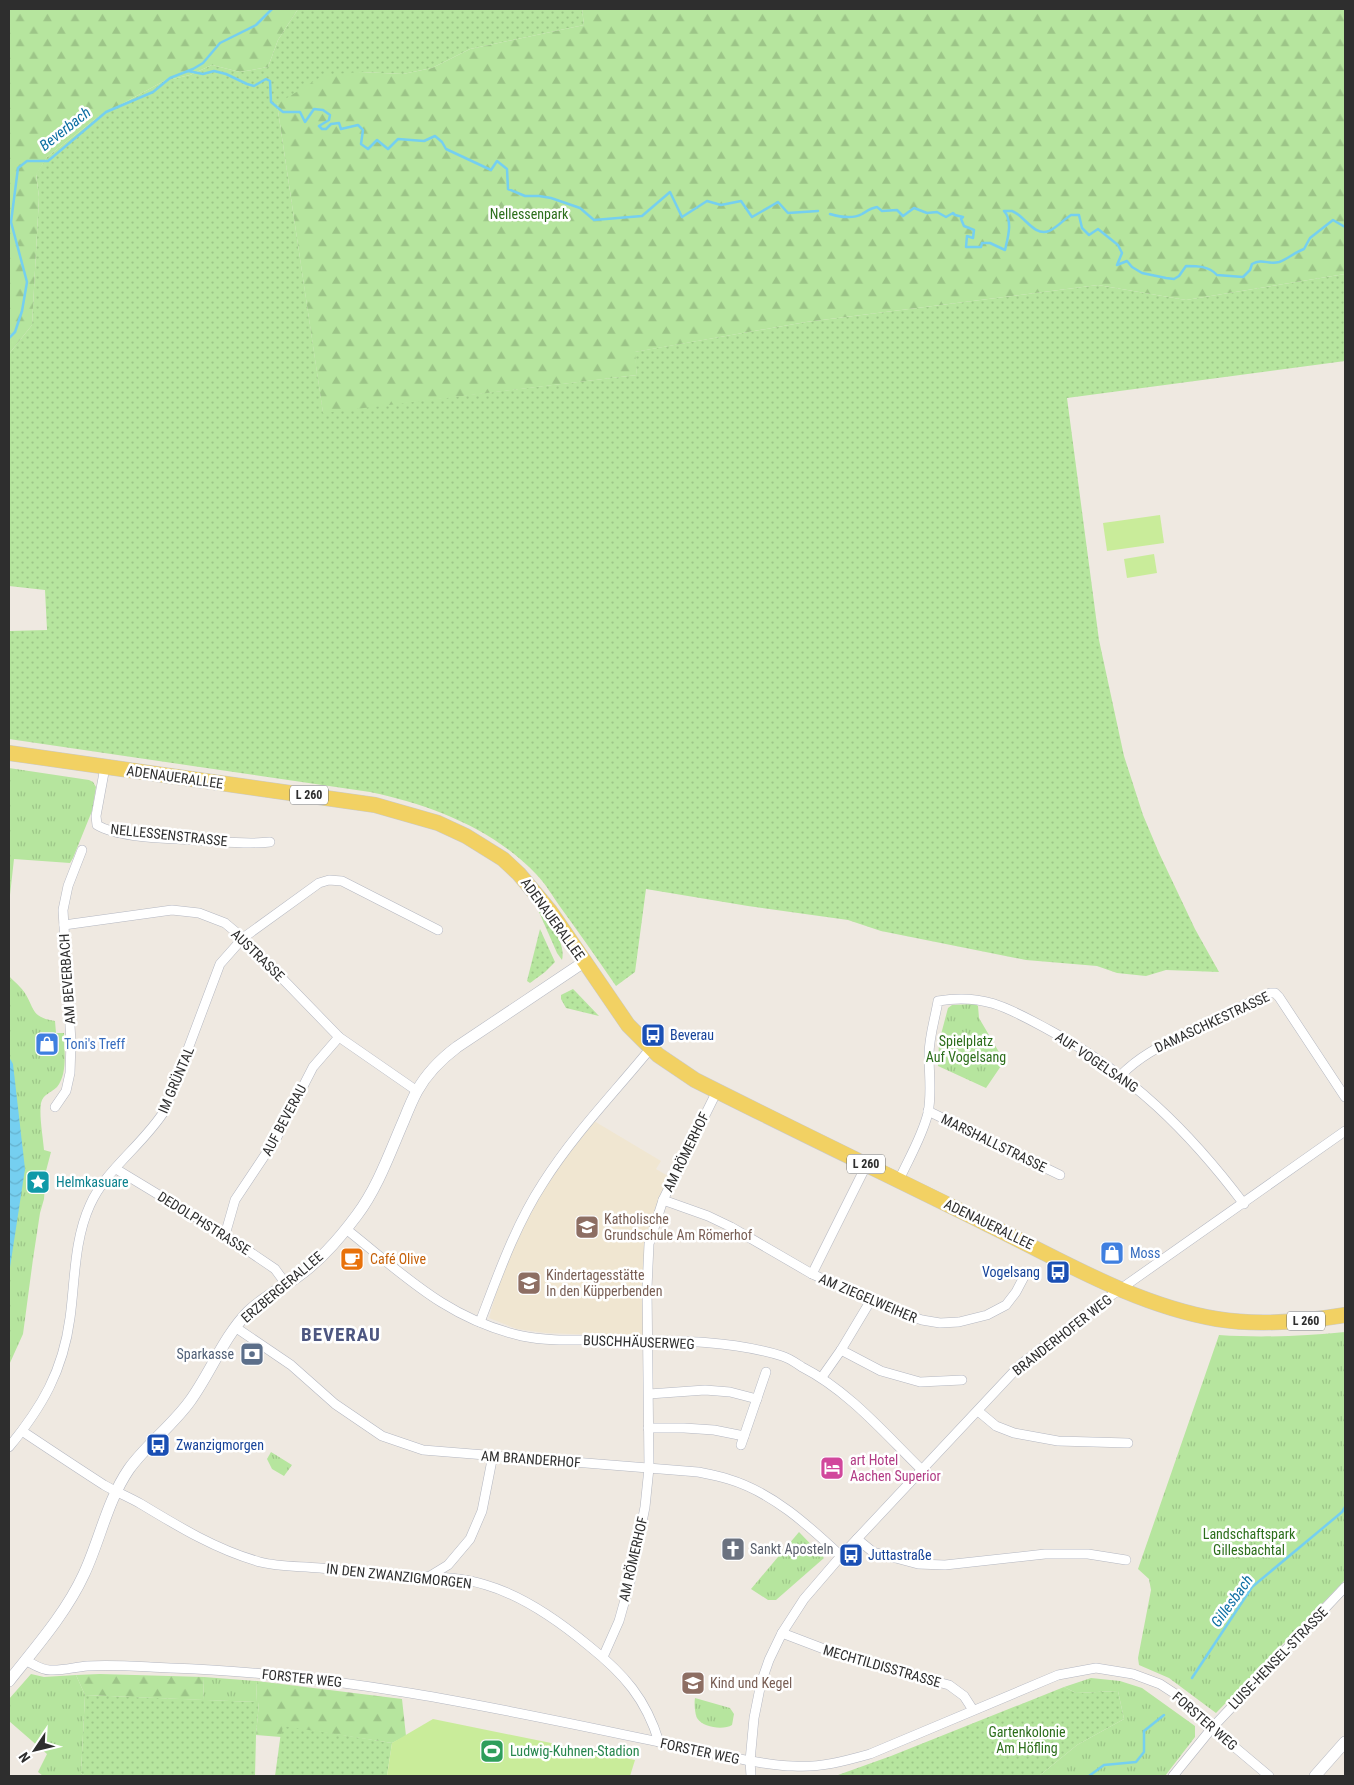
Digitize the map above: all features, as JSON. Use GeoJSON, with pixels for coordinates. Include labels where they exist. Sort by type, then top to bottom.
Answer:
{"type":"FeatureCollection","features":[{"type":"Feature","properties":{"kind":"main road","name":"ADENAUERALLEE"},"geometry":{"type":"LineString","coordinates":[[9,753],[375,805],[438,823],[466,836],[503,859],[519,874],[550,911],[628,1025],[650,1049],[681,1071],[717,1091],[1122,1289],[1160,1304],[1182,1311],[1235,1321],[1290,1322],[1345,1316]]}},
{"type":"Feature","properties":{"kind":"street","name":"NELLESSENSTRASSE"},"geometry":{"type":"LineString","coordinates":[[105,767],[96,816],[97,825],[102,828],[117,832],[160,837],[254,844],[270,842]]}},
{"type":"Feature","properties":{"kind":"street","name":"AM BEVERBACH"},"geometry":{"type":"LineString","coordinates":[[55,1107],[66,1091],[70,1073],[71,1042],[63,910],[68,886],[82,850]]}},
{"type":"Feature","properties":{"kind":"street","name":"IM GRÜNTAL"},"geometry":{"type":"LineString","coordinates":[[9,1447],[44,1399],[56,1374],[65,1347],[69,1325],[72,1286],[82,1228],[90,1206],[102,1183],[155,1126],[165,1110],[220,964],[243,938],[318,883],[329,880],[342,881],[438,930]]}},
{"type":"Feature","properties":{"kind":"street","name":"AUSTRASSE"},"geometry":{"type":"LineString","coordinates":[[64,925],[172,910],[199,913],[225,923],[243,938],[339,1037],[417,1091]]}},
{"type":"Feature","properties":{"kind":"street","name":"ERZBERGERALLEE"},"geometry":{"type":"LineString","coordinates":[[9,1681],[73,1595],[84,1574],[117,1491],[140,1456],[188,1403],[203,1381],[218,1351],[235,1327],[250,1311],[309,1268],[346,1229],[368,1199],[378,1181],[417,1091],[429,1073],[457,1047],[584,962]]}},
{"type":"Feature","properties":{"kind":"street","name":"DAMASCHKESTRASSE"},"geometry":{"type":"LineString","coordinates":[[1120,1075],[1136,1060],[1152,1050],[1270,993],[1275,993],[1345,1097]]}},
{"type":"Feature","properties":{"kind":"street","name":"AUF VOGELSANG"},"geometry":{"type":"LineString","coordinates":[[928,1111],[930,1039],[938,1001],[968,998],[998,1004],[1066,1039],[1120,1075],[1145,1095],[1191,1139],[1244,1204]]}},
{"type":"Feature","properties":{"kind":"street","name":"AUF BEVERAU"},"geometry":{"type":"LineString","coordinates":[[225,1235],[235,1200],[277,1138],[313,1066],[339,1037]]}},
{"type":"Feature","properties":{"kind":"street"},"geometry":{"type":"LineString","coordinates":[[480,1322],[511,1243],[542,1184],[584,1126],[650,1049]]}},
{"type":"Feature","properties":{"kind":"street","name":"AM RÖMERHOF"},"geometry":{"type":"LineString","coordinates":[[603,1657],[618,1621],[630,1582],[645,1507],[648,1468],[647,1288],[649,1244],[663,1200],[717,1091]]}},
{"type":"Feature","properties":{"kind":"street"},"geometry":{"type":"LineString","coordinates":[[899,1180],[917,1143],[928,1111]]}},
{"type":"Feature","properties":{"kind":"street","name":"MARSHALLSTRASSE"},"geometry":{"type":"LineString","coordinates":[[928,1111],[1060,1175]]}},
{"type":"Feature","properties":{"kind":"street","name":"BRANDERHOFER WEG"},"geometry":{"type":"LineString","coordinates":[[751,1776],[750,1761],[754,1718],[761,1683],[769,1660],[782,1634],[804,1599],[841,1556],[1021,1364],[1122,1289],[1345,1131]]}},
{"type":"Feature","properties":{"kind":"street","name":"AM ZIEGELWEIHER"},"geometry":{"type":"LineString","coordinates":[[812,1274],[867,1164]]}},
{"type":"Feature","properties":{"kind":"street","name":"DEDOLPHSTRASSE"},"geometry":{"type":"LineString","coordinates":[[116,1169],[225,1235],[275,1269],[286,1284]]}},
{"type":"Feature","properties":{"kind":"street","name":"AM ZIEGELWEIHER"},"geometry":{"type":"LineString","coordinates":[[663,1200],[708,1216],[731,1227],[812,1274],[904,1315],[922,1320],[940,1323],[960,1322],[987,1315],[1006,1305],[1025,1275]]}},
{"type":"Feature","properties":{"kind":"street","name":"BUSCHHÄUSERWEG"},"geometry":{"type":"LineString","coordinates":[[346,1229],[420,1289],[456,1312],[524,1336],[560,1340],[723,1344],[783,1356],[822,1377],[851,1401],[922,1470]]}},
{"type":"Feature","properties":{"kind":"street"},"geometry":{"type":"LineString","coordinates":[[822,1377],[841,1350],[871,1300]]}},
{"type":"Feature","properties":{"kind":"street","name":"AM BRANDERHOF"},"geometry":{"type":"LineString","coordinates":[[235,1327],[291,1365],[336,1404],[382,1436],[423,1450],[698,1472],[730,1479],[777,1503],[807,1524],[841,1556]]}},
{"type":"Feature","properties":{"kind":"street"},"geometry":{"type":"LineString","coordinates":[[841,1350],[882,1372],[920,1382],[962,1380]]}},
{"type":"Feature","properties":{"kind":"street"},"geometry":{"type":"LineString","coordinates":[[648,1428],[714,1430],[743,1441],[766,1372]]}},
{"type":"Feature","properties":{"kind":"street"},"geometry":{"type":"LineString","coordinates":[[649,1394],[705,1390],[730,1392],[757,1400]]}},
{"type":"Feature","properties":{"kind":"street"},"geometry":{"type":"LineString","coordinates":[[978,1411],[996,1426],[1014,1433],[1058,1441],[1128,1443]]}},
{"type":"Feature","properties":{"kind":"street","name":"IN DEN ZWANZIGMORGEN"},"geometry":{"type":"LineString","coordinates":[[22,1431],[117,1491],[212,1544],[261,1562],[351,1572],[430,1576],[486,1584],[536,1607],[603,1657],[624,1678],[640,1699],[652,1721],[659,1742]]}},
{"type":"Feature","properties":{"kind":"street"},"geometry":{"type":"LineString","coordinates":[[430,1576],[448,1565],[470,1539],[482,1511],[493,1456]]}},
{"type":"Feature","properties":{"kind":"street"},"geometry":{"type":"LineString","coordinates":[[857,1540],[873,1552],[918,1564],[946,1565],[1045,1554],[1088,1554],[1126,1560]]}},
{"type":"Feature","properties":{"kind":"street","name":"LUISE-HENSEL-STRASSE"},"geometry":{"type":"LineString","coordinates":[[1173,1776],[1212,1728],[1345,1587]]}},
{"type":"Feature","properties":{"kind":"street","name":"MECHTILDISSTRASSE"},"geometry":{"type":"LineString","coordinates":[[782,1634],[845,1658],[949,1685],[964,1696],[973,1710]]}},
{"type":"Feature","properties":{"kind":"street","name":"FORSTER WEG"},"geometry":{"type":"LineString","coordinates":[[26,1660],[36,1666],[49,1670],[87,1666],[173,1668],[280,1675],[348,1683],[474,1704],[750,1761],[794,1767],[844,1761],[870,1754],[1058,1674],[1096,1668],[1133,1674],[1160,1684],[1180,1697],[1212,1728],[1269,1776]]}},
{"type":"Feature","properties":{"kind":"street"},"geometry":{"type":"LineString","coordinates":[[1315,1776],[1345,1742]]}},
{"type":"Feature","properties":{"kind":"shaded area","name":"Katholische Grundschule Am Römerhof"},"geometry":{"type":"Polygon","coordinates":[[[594,1121],[661,1161],[656,1169],[668,1176],[653,1214],[644,1250],[645,1337],[546,1333],[517,1329],[489,1318],[501,1276],[512,1249],[540,1194],[566,1155],[594,1121]]]}},
{"type":"Feature","properties":{"kind":"green space"},"geometry":{"type":"Polygon","coordinates":[[[9,9],[298,9],[278,40],[268,67],[240,72],[212,65],[190,75],[164,81],[98,117],[47,157],[36,175],[39,197],[32,325],[9,354],[9,9]]]}},
{"type":"Feature","properties":{"kind":"green space"},"geometry":{"type":"Polygon","coordinates":[[[298,9],[582,9],[584,25],[470,49],[432,68],[403,74],[361,72],[277,104],[323,412],[637,375],[634,352],[806,322],[1098,285],[1186,300],[1345,274],[1345,361],[1067,398],[1099,640],[1124,756],[1143,815],[1159,853],[1195,929],[1219,972],[1166,970],[1146,976],[1117,973],[1097,966],[1026,960],[881,931],[848,920],[646,889],[635,972],[616,986],[536,874],[519,858],[480,831],[438,812],[393,797],[370,792],[9,739],[9,631],[47,630],[45,590],[9,586],[9,354],[32,325],[39,197],[36,174],[47,157],[98,117],[164,81],[190,75],[212,65],[240,72],[268,67],[278,40],[298,9]]]}},
{"type":"Feature","properties":{"kind":"green space","name":"Nellessenpark"},"geometry":{"type":"Polygon","coordinates":[[[582,9],[1345,9],[1345,274],[1186,300],[1098,285],[806,322],[635,352],[637,375],[323,413],[277,104],[324,75],[361,72],[403,74],[432,68],[470,49],[584,25],[582,9]]]}},
{"type":"Feature","properties":{"kind":"green space"},"geometry":{"type":"Polygon","coordinates":[[[1160,515],[1164,543],[1107,551],[1103,523],[1160,515]]]}},
{"type":"Feature","properties":{"kind":"green space"},"geometry":{"type":"Polygon","coordinates":[[[1154,554],[1157,573],[1127,578],[1124,559],[1154,554]]]}},
{"type":"Feature","properties":{"kind":"green space"},"geometry":{"type":"Polygon","coordinates":[[[9,768],[89,780],[96,787],[92,811],[70,863],[14,859],[9,904],[9,768]]]}},
{"type":"Feature","properties":{"kind":"green space"},"geometry":{"type":"Polygon","coordinates":[[[540,911],[553,927],[560,941],[563,954],[562,960],[557,953],[540,911]]]}},
{"type":"Feature","properties":{"kind":"green space"},"geometry":{"type":"Polygon","coordinates":[[[540,929],[555,962],[530,983],[527,981],[540,929]]]}},
{"type":"Feature","properties":{"kind":"green space"},"geometry":{"type":"Polygon","coordinates":[[[9,976],[25,993],[36,1013],[46,1019],[55,1021],[56,1033],[64,1033],[65,1054],[63,1075],[60,1082],[41,1103],[44,1150],[51,1152],[46,1171],[44,1199],[40,1213],[23,1334],[9,1365],[9,976]]]}},
{"type":"Feature","properties":{"kind":"green space"},"geometry":{"type":"Polygon","coordinates":[[[573,989],[599,1016],[566,1008],[561,995],[573,989]]]}},
{"type":"Feature","properties":{"kind":"green space","name":"Spielplatz Auf Vogelsang"},"geometry":{"type":"Polygon","coordinates":[[[975,1004],[978,1006],[979,1018],[1003,1059],[1001,1066],[986,1088],[938,1066],[939,1042],[948,1008],[952,1005],[975,1004]]]}},
{"type":"Feature","properties":{"kind":"green space","name":"Landschaftspark Gillesbachtal"},"geometry":{"type":"Polygon","coordinates":[[[1345,1332],[1345,1580],[1216,1713],[1169,1678],[1139,1665],[1138,1658],[1151,1590],[1149,1579],[1138,1569],[1219,1335],[1282,1336],[1345,1332]]]}},
{"type":"Feature","properties":{"kind":"green space"},"geometry":{"type":"Polygon","coordinates":[[[271,1452],[292,1465],[284,1476],[272,1469],[267,1459],[271,1452]]]}},
{"type":"Feature","properties":{"kind":"green space"},"geometry":{"type":"Polygon","coordinates":[[[799,1532],[824,1558],[776,1600],[768,1600],[751,1589],[799,1532]]]}},
{"type":"Feature","properties":{"kind":"green space"},"geometry":{"type":"Polygon","coordinates":[[[31,1674],[44,1677],[76,1675],[85,1695],[81,1773],[85,1776],[43,1776],[38,1772],[47,1754],[9,1721],[9,1699],[31,1674]]]}},
{"type":"Feature","properties":{"kind":"green space"},"geometry":{"type":"Polygon","coordinates":[[[76,1675],[204,1677],[203,1700],[85,1695],[76,1675]]]}},
{"type":"Feature","properties":{"kind":"green space"},"geometry":{"type":"Polygon","coordinates":[[[204,1677],[257,1681],[256,1702],[203,1700],[204,1677]]]}},
{"type":"Feature","properties":{"kind":"green space"},"geometry":{"type":"Polygon","coordinates":[[[1091,1678],[1120,1681],[1142,1688],[1195,1726],[1195,1737],[1165,1776],[1039,1776],[1077,1745],[1124,1719],[1118,1691],[1076,1693],[1064,1687],[1091,1678]]]}},
{"type":"Feature","properties":{"kind":"green space"},"geometry":{"type":"Polygon","coordinates":[[[257,1681],[402,1699],[406,1736],[392,1743],[283,1726],[281,1737],[256,1735],[259,1702],[256,1702],[257,1681]]]}},
{"type":"Feature","properties":{"kind":"green space","name":"Gartenkolonie Am Höfling"},"geometry":{"type":"Polygon","coordinates":[[[1064,1687],[1076,1693],[1118,1691],[1124,1719],[1077,1745],[1039,1776],[825,1776],[838,1775],[891,1756],[1064,1687]]]}},
{"type":"Feature","properties":{"kind":"green space"},"geometry":{"type":"Polygon","coordinates":[[[85,1695],[259,1702],[255,1776],[85,1776],[81,1773],[85,1695]]]}},
{"type":"Feature","properties":{"kind":"green space"},"geometry":{"type":"Polygon","coordinates":[[[695,1698],[730,1708],[734,1714],[732,1725],[728,1727],[714,1727],[704,1724],[697,1718],[695,1698]]]}},
{"type":"Feature","properties":{"kind":"green space","name":"Ludwig-Kuhnen-Stadion"},"geometry":{"type":"Polygon","coordinates":[[[433,1719],[635,1760],[630,1776],[387,1776],[392,1743],[433,1719]]]}},
{"type":"Feature","properties":{"kind":"green space"},"geometry":{"type":"Polygon","coordinates":[[[282,1725],[392,1743],[387,1776],[275,1776],[282,1725]]]}},
{"type":"Feature","properties":{"kind":"water"},"geometry":{"type":"Polygon","coordinates":[[[9,1057],[13,1064],[25,1169],[9,1274],[9,1057]]]}},
{"type":"Feature","properties":{"kind":"waterway","name":"Beverbach"},"geometry":{"type":"LineString","coordinates":[[9,338],[15,332],[22,311],[27,282],[11,222],[18,168],[27,161],[48,161],[106,112],[153,92],[170,78],[203,63],[220,43],[256,25],[272,9]]}},
{"type":"Feature","properties":{"kind":"waterway"},"geometry":{"type":"LineString","coordinates":[[188,71],[203,74],[214,71],[254,86],[266,79],[270,81],[271,102],[283,112],[300,112],[305,122],[314,109],[323,110],[330,115],[329,120],[319,126],[322,129],[326,129],[331,124],[339,123],[341,129],[358,125],[363,130],[361,144],[368,149],[377,140],[388,149],[398,139],[424,141],[435,136],[446,149],[491,170],[497,161],[507,169],[508,189],[525,196],[551,198],[580,208],[594,220],[642,216],[670,192],[682,217],[707,201],[721,205],[741,201],[752,217],[778,202],[788,213],[818,211]]}},
{"type":"Feature","properties":{"kind":"waterway"},"geometry":{"type":"LineString","coordinates":[[830,214],[842,217],[855,217],[877,207],[882,211],[897,210],[903,216],[914,208],[927,213],[937,212],[946,217],[953,213],[963,217],[961,219],[964,226],[974,230],[973,238],[967,236],[966,247],[981,247],[982,243],[990,243],[1005,250],[1009,224],[1004,211],[1016,213],[1034,228],[1044,232],[1049,231],[1071,215],[1079,215],[1082,228],[1089,235],[1098,229],[1118,245],[1122,253],[1117,265],[1127,261],[1132,267],[1142,273],[1174,279],[1179,276],[1186,266],[1207,268],[1217,275],[1243,277],[1250,270],[1252,264],[1256,262],[1279,262],[1304,249],[1310,238],[1333,220],[1345,227]]}},
{"type":"Feature","properties":{"kind":"waterway","name":"Gillesbach"},"geometry":{"type":"LineString","coordinates":[[1192,1678],[1252,1587],[1342,1512],[1345,1507]]}},
{"type":"Feature","properties":{"kind":"waterway","name":"Gillesbach"},"geometry":{"type":"LineString","coordinates":[[1089,1776],[1104,1765],[1136,1762],[1144,1752],[1144,1731],[1164,1715]]}},
{"type":"Feature","properties":{"kind":"place","name":"Beverau"},"geometry":{"type":"Point","coordinates":[653,1035]}},
{"type":"Feature","properties":{"kind":"place","name":"Toni's Treff"},"geometry":{"type":"Point","coordinates":[47,1044]}},
{"type":"Feature","properties":{"kind":"place","name":"Helmkasuare"},"geometry":{"type":"Point","coordinates":[38,1182]}},
{"type":"Feature","properties":{"kind":"place","name":"Katholische Grundschule Am Römerhof"},"geometry":{"type":"Point","coordinates":[587,1227]}},
{"type":"Feature","properties":{"kind":"place","name":"Moss"},"geometry":{"type":"Point","coordinates":[1112,1253]}},
{"type":"Feature","properties":{"kind":"place","name":"Café Olive"},"geometry":{"type":"Point","coordinates":[352,1259]}},
{"type":"Feature","properties":{"kind":"place","name":"Vogelsang"},"geometry":{"type":"Point","coordinates":[1058,1272]}},
{"type":"Feature","properties":{"kind":"place","name":"Kindertagesstätte In den Küpperbenden"},"geometry":{"type":"Point","coordinates":[529,1283]}},
{"type":"Feature","properties":{"kind":"place","name":"Sparkasse"},"geometry":{"type":"Point","coordinates":[252,1354]}},
{"type":"Feature","properties":{"kind":"place","name":"Zwanzigmorgen"},"geometry":{"type":"Point","coordinates":[158,1445]}},
{"type":"Feature","properties":{"kind":"place","name":"art Hotel Aachen Superior"},"geometry":{"type":"Point","coordinates":[832,1468]}},
{"type":"Feature","properties":{"kind":"place","name":"Sankt Aposteln"},"geometry":{"type":"Point","coordinates":[733,1549]}},
{"type":"Feature","properties":{"kind":"place","name":"Juttastraße"},"geometry":{"type":"Point","coordinates":[851,1555]}},
{"type":"Feature","properties":{"kind":"place","name":"Kind und Kegel"},"geometry":{"type":"Point","coordinates":[693,1683]}},
{"type":"Feature","properties":{"kind":"place","name":"Ludwig-Kuhnen-Stadion"},"geometry":{"type":"Point","coordinates":[492,1751]}},
{"type":"Feature","properties":{"kind":"district","name":"BEVERAU"},"geometry":{"type":"Point","coordinates":[341,1334]}}]}
